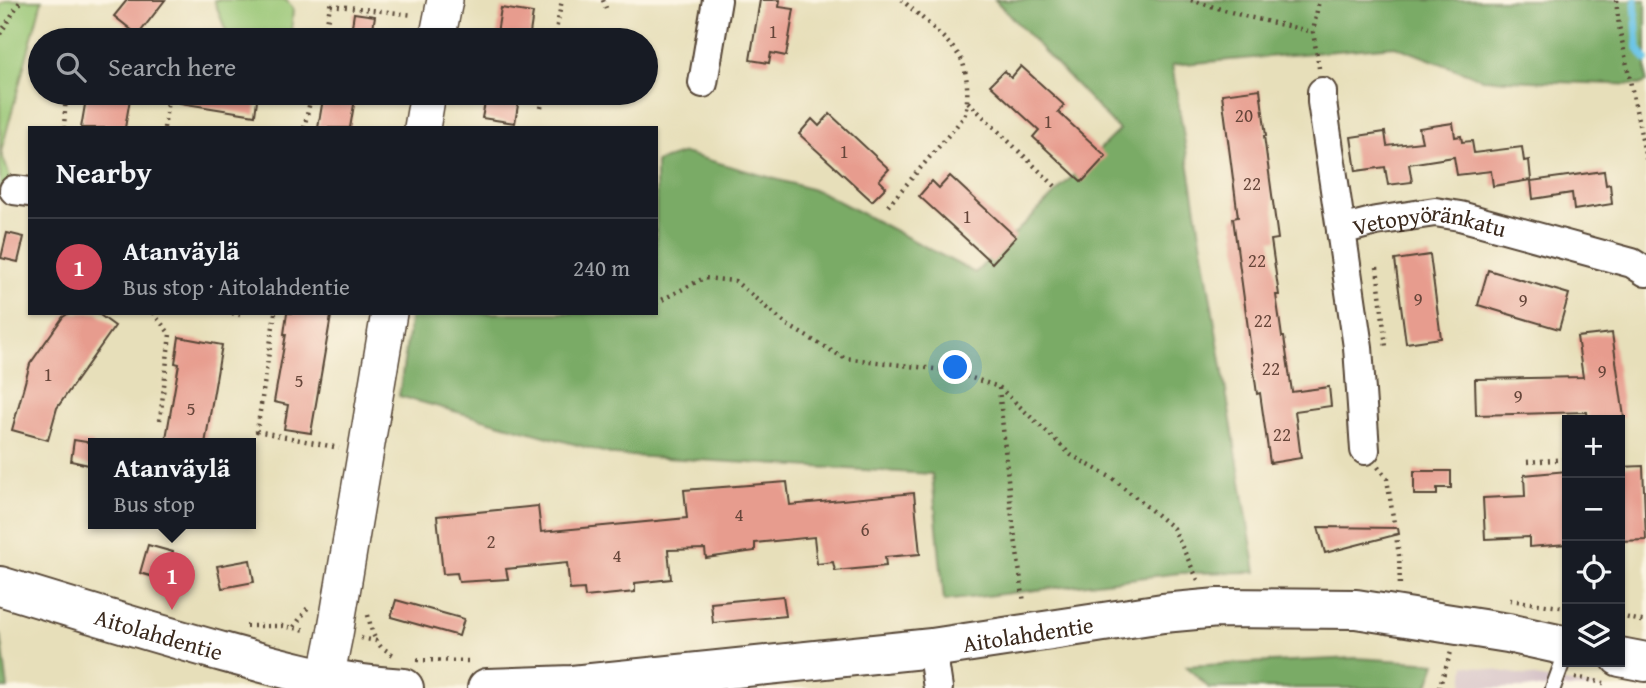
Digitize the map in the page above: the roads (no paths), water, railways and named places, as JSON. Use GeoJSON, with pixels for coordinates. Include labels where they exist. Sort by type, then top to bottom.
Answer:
{"type":"FeatureCollection","features":[{"type":"Feature","properties":{"kind":"main road","name":"Aitolahdentie"},"geometry":{"type":"LineString","coordinates":[[0,586],[325,683],[404,688]]}},
{"type":"Feature","properties":{"kind":"main road","name":"Aitolahdentie"},"geometry":{"type":"LineString","coordinates":[[487,688],[572,685],[932,648],[1163,613],[1218,608],[1356,608],[1496,631],[1562,655]]}},
{"type":"Feature","properties":{"kind":"main road"},"geometry":{"type":"LineString","coordinates":[[1612,670],[1646,662]]}},
{"type":"Feature","properties":{"kind":"street"},"geometry":{"type":"LineString","coordinates":[[703,83],[717,0]]}},
{"type":"Feature","properties":{"kind":"street"},"geometry":{"type":"LineString","coordinates":[[1322,92],[1341,230]]}},
{"type":"Feature","properties":{"kind":"street"},"geometry":{"type":"LineString","coordinates":[[422,126],[426,105]]}},
{"type":"Feature","properties":{"kind":"street","name":"Vetopyöränkatu"},"geometry":{"type":"LineString","coordinates":[[1365,450],[1358,347],[1341,230],[1376,221],[1435,212],[1460,216],[1632,263],[1646,272]]}},
{"type":"Feature","properties":{"kind":"street"},"geometry":{"type":"LineString","coordinates":[[325,683],[389,315]]}},
{"type":"Feature","properties":{"kind":"street"},"geometry":{"type":"LineString","coordinates":[[932,648],[938,688]]}},
{"type":"Feature","properties":{"kind":"lane"},"geometry":{"type":"LineString","coordinates":[[1553,688],[1562,662]]}},
{"type":"Feature","properties":{"kind":"waterway"},"geometry":{"type":"LineString","coordinates":[[1635,0],[1638,49],[1646,60]]}},
{"type":"Feature","properties":{"kind":"place","name":"Atanväylä"},"geometry":{"type":"Point","coordinates":[172,610]}}]}
